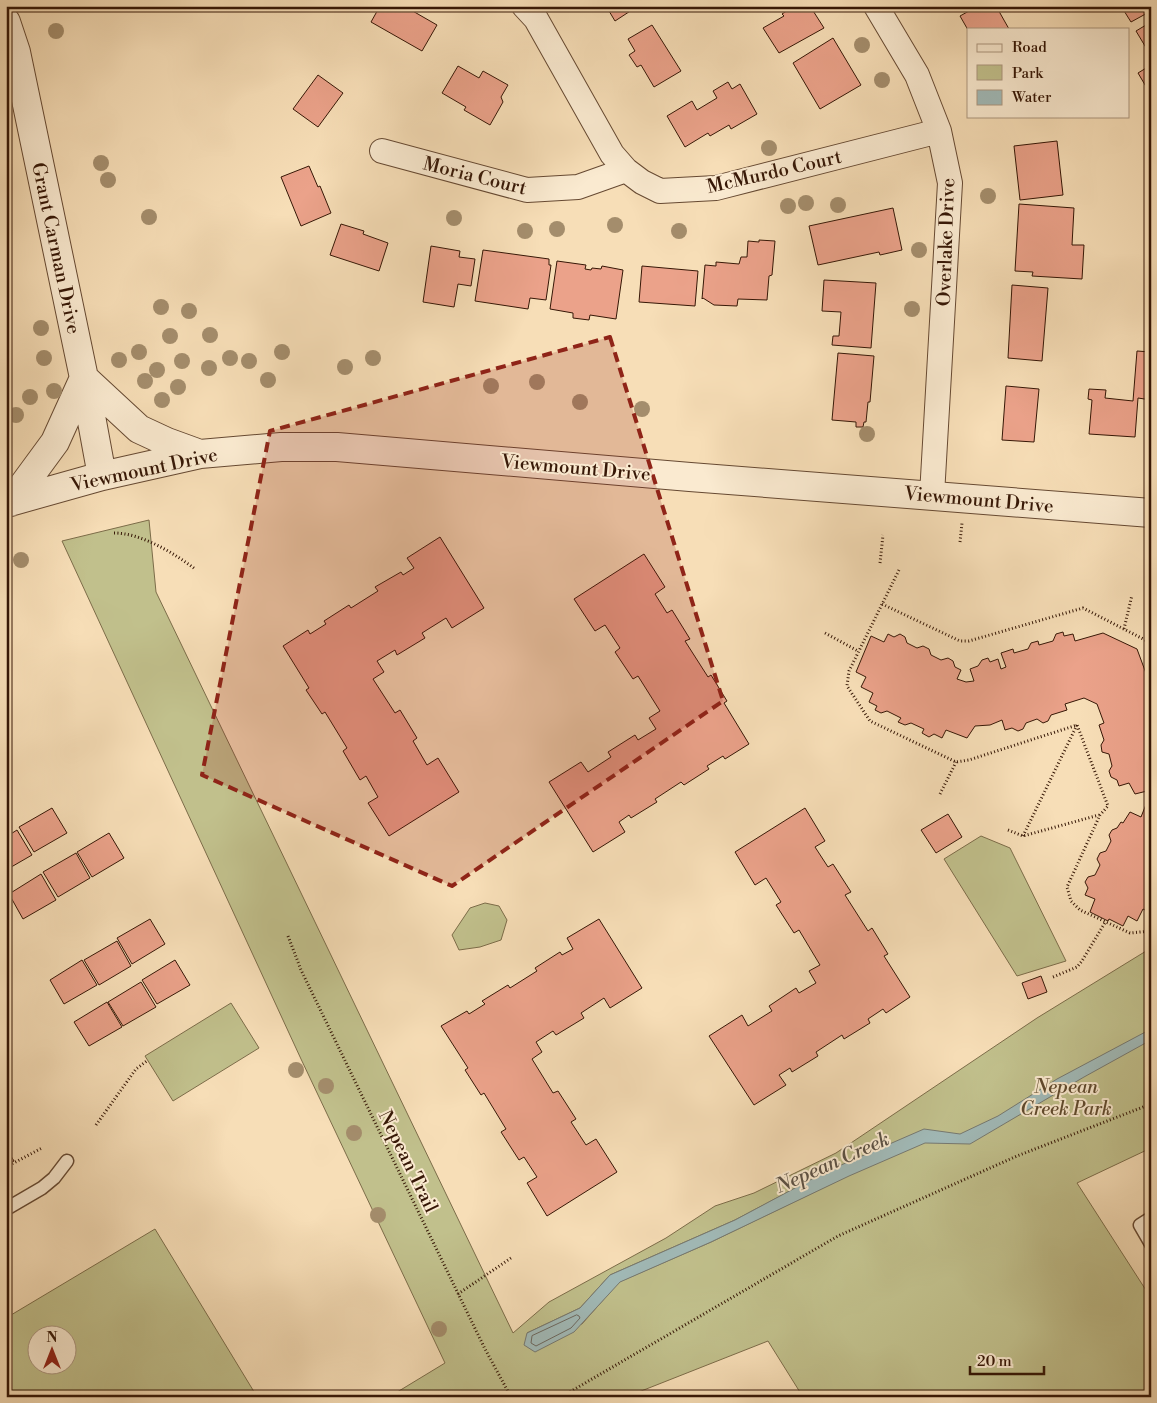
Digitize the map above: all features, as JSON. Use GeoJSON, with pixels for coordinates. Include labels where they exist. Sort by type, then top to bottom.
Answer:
{"type":"FeatureCollection","features":[{"type":"Feature","properties":{"kind":"street","name":"McMurdo Court"},"geometry":{"type":"LineString","coordinates":[[524,6],[536,19],[612,154],[626,170],[660,191],[716,188],[939,131]]}},
{"type":"Feature","properties":{"kind":"street","name":"Overlake Drive"},"geometry":{"type":"LineString","coordinates":[[876,6],[917,75],[939,131],[950,183],[932,495]]}},
{"type":"Feature","properties":{"kind":"street","name":"Grant Carman Drive"},"geometry":{"type":"LineString","coordinates":[[6,22],[16,52],[84,378],[102,476]]}},
{"type":"Feature","properties":{"kind":"street","name":"Moria Court"},"geometry":{"type":"LineString","coordinates":[[382,151],[527,190],[578,187],[626,170]]}},
{"type":"Feature","properties":{"kind":"street"},"geometry":{"type":"LineString","coordinates":[[8,502],[56,442],[84,378],[139,429],[200,454]]}},
{"type":"Feature","properties":{"kind":"street","name":"Viewmount Drive"},"geometry":{"type":"LineString","coordinates":[[8,502],[102,476],[200,454],[281,447],[337,447],[1151,513]]}},
{"type":"Feature","properties":{"kind":"lane"},"geometry":{"type":"LineString","coordinates":[[6,1209],[42,1188],[54,1178],[67,1161]]}},
{"type":"Feature","properties":{"kind":"lane"},"geometry":{"type":"LineString","coordinates":[[1151,1218],[1140,1225],[1151,1244]]}},
{"type":"Feature","properties":{"kind":"path"},"geometry":{"type":"LineString","coordinates":[[114,533],[128,533],[178,556],[195,569]]}},
{"type":"Feature","properties":{"kind":"path"},"geometry":{"type":"LineString","coordinates":[[880,563],[883,535]]}},
{"type":"Feature","properties":{"kind":"path"},"geometry":{"type":"LineString","coordinates":[[899,570],[849,671],[847,686],[870,721],[956,762],[969,760],[1077,725]]}},
{"type":"Feature","properties":{"kind":"path"},"geometry":{"type":"LineString","coordinates":[[1124,629],[1132,595]]}},
{"type":"Feature","properties":{"kind":"path"},"geometry":{"type":"LineString","coordinates":[[882,604],[960,641],[969,641],[1083,608],[1151,643]]}},
{"type":"Feature","properties":{"kind":"path"},"geometry":{"type":"LineString","coordinates":[[825,633],[858,651]]}},
{"type":"Feature","properties":{"kind":"path"},"geometry":{"type":"LineString","coordinates":[[1077,725],[1108,806],[1100,815],[1067,887],[1071,901],[1080,910],[1130,933],[1151,931]]}},
{"type":"Feature","properties":{"kind":"path"},"geometry":{"type":"LineString","coordinates":[[1023,836],[1077,725]]}},
{"type":"Feature","properties":{"kind":"path"},"geometry":{"type":"LineString","coordinates":[[940,794],[956,762]]}},
{"type":"Feature","properties":{"kind":"path"},"geometry":{"type":"LineString","coordinates":[[1008,830],[1023,836],[1100,815]]}},
{"type":"Feature","properties":{"kind":"path"},"geometry":{"type":"LineString","coordinates":[[1053,977],[1077,967],[1106,922]]}},
{"type":"Feature","properties":{"kind":"path","name":"Nepean Trail"},"geometry":{"type":"LineString","coordinates":[[288,936],[301,970],[510,1397]]}},
{"type":"Feature","properties":{"kind":"path"},"geometry":{"type":"LineString","coordinates":[[96,1125],[136,1069],[148,1060]]}},
{"type":"Feature","properties":{"kind":"path"},"geometry":{"type":"LineString","coordinates":[[562,1397],[838,1236],[1017,1156],[1151,1104]]}},
{"type":"Feature","properties":{"kind":"path"},"geometry":{"type":"LineString","coordinates":[[6,1167],[42,1148]]}},
{"type":"Feature","properties":{"kind":"path"},"geometry":{"type":"LineString","coordinates":[[458,1294],[511,1258]]}},
{"type":"Feature","properties":{"kind":"highlighted area"},"geometry":{"type":"Polygon","coordinates":[[[610,337],[723,701],[452,886],[202,775],[270,431],[610,337]]]}},
{"type":"Feature","properties":{"kind":"green space","name":"Nepean Creek Park"},"geometry":{"type":"Polygon","coordinates":[[[149,520],[156,592],[513,1333],[549,1302],[666,1238],[715,1206],[754,1193],[836,1153],[1037,1018],[1151,948],[1151,1148],[1077,1183],[1151,1298],[1151,1397],[803,1397],[768,1341],[626,1397],[389,1397],[445,1363],[301,1059],[62,541],[149,520]],[[830,1170],[735,1220],[610,1275],[580,1308],[527,1333],[582,1324],[619,1282],[711,1242],[835,1182],[830,1170]]]}},
{"type":"Feature","properties":{"kind":"green space"},"geometry":{"type":"Polygon","coordinates":[[[981,836],[1010,848],[1066,961],[1017,976],[944,859],[981,836]]]}},
{"type":"Feature","properties":{"kind":"green space"},"geometry":{"type":"Polygon","coordinates":[[[485,903],[499,906],[507,920],[501,940],[480,947],[459,950],[452,935],[470,908],[485,903]]]}},
{"type":"Feature","properties":{"kind":"green space"},"geometry":{"type":"Polygon","coordinates":[[[231,1003],[259,1048],[173,1101],[145,1056],[231,1003]]]}},
{"type":"Feature","properties":{"kind":"green space"},"geometry":{"type":"Polygon","coordinates":[[[155,1229],[256,1395],[252,1397],[6,1397],[6,1318],[155,1229]]]}},
{"type":"Feature","properties":{"kind":"water","name":"Nepean Creek"},"geometry":{"type":"Polygon","coordinates":[[[1151,1029],[1151,1040],[970,1144],[925,1143],[849,1176],[711,1242],[620,1282],[574,1332],[535,1352],[524,1345],[527,1333],[580,1308],[610,1275],[735,1220],[825,1172],[924,1129],[960,1134],[998,1116],[1057,1079],[1151,1029]]]}},
{"type":"Feature","properties":{"kind":"building"},"geometry":{"type":"Polygon","coordinates":[[[380,6],[404,6],[437,25],[422,51],[371,22],[380,6]]]}},
{"type":"Feature","properties":{"kind":"building"},"geometry":{"type":"Polygon","coordinates":[[[606,6],[638,6],[615,21],[606,6]]]}},
{"type":"Feature","properties":{"kind":"building"},"geometry":{"type":"Polygon","coordinates":[[[794,6],[810,6],[824,28],[779,53],[763,28],[784,16],[782,14],[794,6]]]}},
{"type":"Feature","properties":{"kind":"building"},"geometry":{"type":"Polygon","coordinates":[[[978,6],[996,6],[1008,28],[967,28],[960,16],[978,6]]]}},
{"type":"Feature","properties":{"kind":"building"},"geometry":{"type":"Polygon","coordinates":[[[1121,6],[1151,6],[1151,11],[1131,22],[1121,6]]]}},
{"type":"Feature","properties":{"kind":"building"},"geometry":{"type":"Polygon","coordinates":[[[1151,22],[1151,56],[1136,31],[1151,22]]]}},
{"type":"Feature","properties":{"kind":"building"},"geometry":{"type":"Polygon","coordinates":[[[652,25],[681,71],[654,87],[641,65],[637,67],[629,55],[635,51],[628,39],[652,25]]]}},
{"type":"Feature","properties":{"kind":"building"},"geometry":{"type":"Polygon","coordinates":[[[833,38],[861,85],[820,109],[793,63],[833,38]]]}},
{"type":"Feature","properties":{"kind":"building"},"geometry":{"type":"Polygon","coordinates":[[[1151,65],[1151,95],[1138,73],[1151,65]]]}},
{"type":"Feature","properties":{"kind":"building"},"geometry":{"type":"Polygon","coordinates":[[[458,66],[479,78],[483,71],[508,85],[501,97],[503,102],[490,125],[464,110],[466,107],[442,93],[458,66]]]}},
{"type":"Feature","properties":{"kind":"building"},"geometry":{"type":"Polygon","coordinates":[[[318,75],[343,93],[318,127],[293,109],[318,75]]]}},
{"type":"Feature","properties":{"kind":"building"},"geometry":{"type":"Polygon","coordinates":[[[728,82],[732,89],[740,84],[757,114],[731,129],[729,125],[710,136],[708,133],[685,147],[667,116],[692,101],[697,110],[717,98],[713,91],[728,82]]]}},
{"type":"Feature","properties":{"kind":"building"},"geometry":{"type":"Polygon","coordinates":[[[1057,141],[1063,195],[1020,200],[1014,146],[1057,141]]]}},
{"type":"Feature","properties":{"kind":"building"},"geometry":{"type":"Polygon","coordinates":[[[309,166],[331,213],[301,226],[281,177],[309,166]]]}},
{"type":"Feature","properties":{"kind":"building"},"geometry":{"type":"Polygon","coordinates":[[[1019,204],[1074,208],[1072,245],[1084,245],[1082,279],[1032,276],[1033,272],[1015,271],[1019,204]]]}},
{"type":"Feature","properties":{"kind":"building"},"geometry":{"type":"Polygon","coordinates":[[[893,208],[902,250],[880,255],[879,252],[818,265],[809,226],[893,208]]]}},
{"type":"Feature","properties":{"kind":"building"},"geometry":{"type":"Polygon","coordinates":[[[341,224],[364,231],[363,234],[388,243],[379,271],[330,255],[341,224]]]}},
{"type":"Feature","properties":{"kind":"building"},"geometry":{"type":"Polygon","coordinates":[[[759,240],[775,241],[772,275],[769,276],[767,300],[738,299],[737,306],[714,305],[702,299],[705,265],[716,266],[716,262],[739,264],[741,257],[747,257],[748,241],[759,242],[759,240]]]}},
{"type":"Feature","properties":{"kind":"building"},"geometry":{"type":"Polygon","coordinates":[[[431,246],[460,251],[459,257],[475,259],[471,286],[458,284],[454,307],[423,302],[431,246]]]}},
{"type":"Feature","properties":{"kind":"building"},"geometry":{"type":"Polygon","coordinates":[[[483,250],[549,259],[549,265],[551,265],[546,300],[530,298],[528,309],[475,301],[483,250]]]}},
{"type":"Feature","properties":{"kind":"building"},"geometry":{"type":"Polygon","coordinates":[[[557,261],[586,265],[585,269],[591,270],[592,268],[601,269],[602,266],[623,270],[616,319],[590,315],[589,320],[573,318],[573,313],[550,309],[557,261]]]}},
{"type":"Feature","properties":{"kind":"building"},"geometry":{"type":"Polygon","coordinates":[[[642,266],[698,271],[695,306],[639,302],[642,266]]]}},
{"type":"Feature","properties":{"kind":"building"},"geometry":{"type":"Polygon","coordinates":[[[824,280],[876,283],[871,348],[832,345],[833,336],[839,336],[841,312],[822,311],[824,280]]]}},
{"type":"Feature","properties":{"kind":"building"},"geometry":{"type":"Polygon","coordinates":[[[1012,285],[1048,288],[1042,361],[1008,358],[1012,285]]]}},
{"type":"Feature","properties":{"kind":"building"},"geometry":{"type":"Polygon","coordinates":[[[1137,351],[1151,352],[1151,400],[1138,398],[1135,437],[1089,434],[1092,400],[1088,399],[1089,389],[1106,390],[1105,398],[1133,401],[1137,351]]]}},
{"type":"Feature","properties":{"kind":"building"},"geometry":{"type":"Polygon","coordinates":[[[838,353],[874,356],[870,402],[868,402],[866,422],[864,422],[863,427],[856,427],[856,422],[832,420],[838,353]]]}},
{"type":"Feature","properties":{"kind":"building"},"geometry":{"type":"Polygon","coordinates":[[[1006,386],[1039,389],[1034,442],[1002,440],[1006,386]]]}},
{"type":"Feature","properties":{"kind":"building"},"geometry":{"type":"Polygon","coordinates":[[[440,537],[484,608],[452,628],[446,618],[422,633],[425,638],[397,655],[395,650],[377,661],[384,672],[373,679],[395,713],[400,710],[417,738],[413,741],[427,765],[438,758],[459,792],[389,836],[368,803],[378,797],[366,776],[360,780],[343,751],[347,748],[325,712],[322,714],[306,690],[309,688],[283,646],[308,630],[310,634],[326,624],[324,621],[349,605],[351,608],[378,591],[375,587],[401,572],[403,575],[414,568],[407,558],[440,537]]]}},
{"type":"Feature","properties":{"kind":"building"},"geometry":{"type":"Polygon","coordinates":[[[644,554],[665,587],[655,594],[667,613],[672,610],[690,639],[685,641],[708,677],[711,675],[727,701],[724,703],[749,744],[725,759],[723,756],[707,766],[709,769],[684,785],[681,782],[655,799],[657,802],[631,818],[629,815],[619,822],[625,832],[593,852],[549,782],[581,762],[588,772],[611,757],[608,752],[635,735],[638,740],[656,729],[649,718],[660,711],[638,676],[633,679],[615,652],[620,648],[605,625],[595,631],[574,599],[644,554]]]}},
{"type":"Feature","properties":{"kind":"building"},"geometry":{"type":"Polygon","coordinates":[[[1063,632],[1064,636],[1073,634],[1075,641],[1103,633],[1137,649],[1147,676],[1151,675],[1151,913],[1143,909],[1137,921],[1128,916],[1123,926],[1090,912],[1095,899],[1085,895],[1088,888],[1085,882],[1088,877],[1095,875],[1100,865],[1097,859],[1100,853],[1106,851],[1111,841],[1109,835],[1112,830],[1117,828],[1121,822],[1123,823],[1130,812],[1141,817],[1149,797],[1147,791],[1135,794],[1129,783],[1119,786],[1117,780],[1111,777],[1109,771],[1112,766],[1109,754],[1102,752],[1101,745],[1104,740],[1099,725],[1104,723],[1097,704],[1084,698],[1065,704],[1067,710],[1051,715],[1048,721],[1043,723],[1037,719],[1026,723],[1023,729],[1018,731],[1012,728],[1005,730],[1002,720],[990,725],[975,726],[967,738],[946,730],[942,738],[934,734],[929,737],[922,733],[924,729],[911,723],[905,725],[898,722],[901,718],[887,711],[881,713],[875,710],[877,706],[869,702],[873,693],[861,687],[866,677],[856,672],[871,636],[884,642],[888,634],[894,637],[900,634],[905,637],[907,643],[917,648],[923,646],[929,649],[931,655],[941,660],[948,658],[953,661],[955,667],[961,670],[957,679],[966,682],[974,681],[970,669],[978,666],[982,660],[988,658],[990,662],[998,659],[1001,669],[1006,667],[1001,653],[1013,649],[1014,653],[1028,649],[1031,643],[1038,641],[1039,645],[1053,641],[1056,634],[1063,632]]]}},
{"type":"Feature","properties":{"kind":"building"},"geometry":{"type":"Polygon","coordinates":[[[52,808],[67,833],[34,852],[19,827],[52,808]]]}},
{"type":"Feature","properties":{"kind":"building"},"geometry":{"type":"Polygon","coordinates":[[[805,808],[825,841],[815,847],[828,867],[833,864],[851,892],[845,895],[868,931],[872,928],[888,954],[884,956],[910,997],[886,1013],[883,1009],[868,1019],[870,1023],[844,1039],[842,1035],[816,1052],[818,1056],[792,1072],[790,1068],[779,1075],[786,1085],[754,1105],[709,1036],[742,1015],[748,1026],[772,1011],[769,1006],[796,988],[799,993],[816,983],[809,971],[820,965],[799,930],[794,933],[776,905],[781,902],[766,878],[755,885],[735,852],[805,808]]]}},
{"type":"Feature","properties":{"kind":"building"},"geometry":{"type":"Polygon","coordinates":[[[948,814],[962,837],[936,853],[921,830],[948,814]]]}},
{"type":"Feature","properties":{"kind":"building"},"geometry":{"type":"Polygon","coordinates":[[[17,830],[32,855],[6,870],[6,837],[17,830]]]}},
{"type":"Feature","properties":{"kind":"building"},"geometry":{"type":"Polygon","coordinates":[[[109,833],[124,858],[92,877],[77,852],[109,833]]]}},
{"type":"Feature","properties":{"kind":"building"},"geometry":{"type":"Polygon","coordinates":[[[76,853],[90,878],[58,897],[43,872],[76,853]]]}},
{"type":"Feature","properties":{"kind":"building"},"geometry":{"type":"Polygon","coordinates":[[[41,874],[56,900],[23,919],[9,894],[41,874]]]}},
{"type":"Feature","properties":{"kind":"building"},"geometry":{"type":"Polygon","coordinates":[[[150,919],[165,944],[132,964],[117,938],[150,919]]]}},
{"type":"Feature","properties":{"kind":"building"},"geometry":{"type":"Polygon","coordinates":[[[599,919],[642,988],[610,1008],[604,998],[581,1013],[584,1018],[556,1035],[553,1031],[536,1042],[542,1052],[532,1059],[553,1093],[558,1091],[576,1119],[571,1122],[586,1145],[596,1139],[617,1172],[547,1216],[527,1183],[537,1177],[524,1157],[519,1160],[501,1132],[506,1129],[484,1093],[481,1095],[465,1070],[468,1068],[441,1026],[467,1011],[469,1014],[485,1004],[482,1001],[508,985],[510,988],[537,971],[535,968],[560,952],[562,955],[573,949],[567,938],[599,919]]]}},
{"type":"Feature","properties":{"kind":"building"},"geometry":{"type":"Polygon","coordinates":[[[117,941],[131,966],[99,985],[84,960],[117,941]]]}},
{"type":"Feature","properties":{"kind":"building"},"geometry":{"type":"Polygon","coordinates":[[[82,960],[97,985],[64,1004],[50,980],[82,960]]]}},
{"type":"Feature","properties":{"kind":"building"},"geometry":{"type":"Polygon","coordinates":[[[175,960],[190,985],[157,1004],[142,980],[175,960]]]}},
{"type":"Feature","properties":{"kind":"building"},"geometry":{"type":"Polygon","coordinates":[[[1041,976],[1047,992],[1028,999],[1022,983],[1041,976]]]}},
{"type":"Feature","properties":{"kind":"building"},"geometry":{"type":"Polygon","coordinates":[[[141,982],[156,1007],[123,1026],[108,1002],[141,982]]]}},
{"type":"Feature","properties":{"kind":"building"},"geometry":{"type":"Polygon","coordinates":[[[107,1002],[122,1027],[89,1046],[74,1022],[107,1002]]]}},
{"type":"Feature","properties":{"kind":"building"},"geometry":{"type":"Polygon","coordinates":[[[6,1148],[14,1161],[6,1165],[6,1148]]]}}]}
